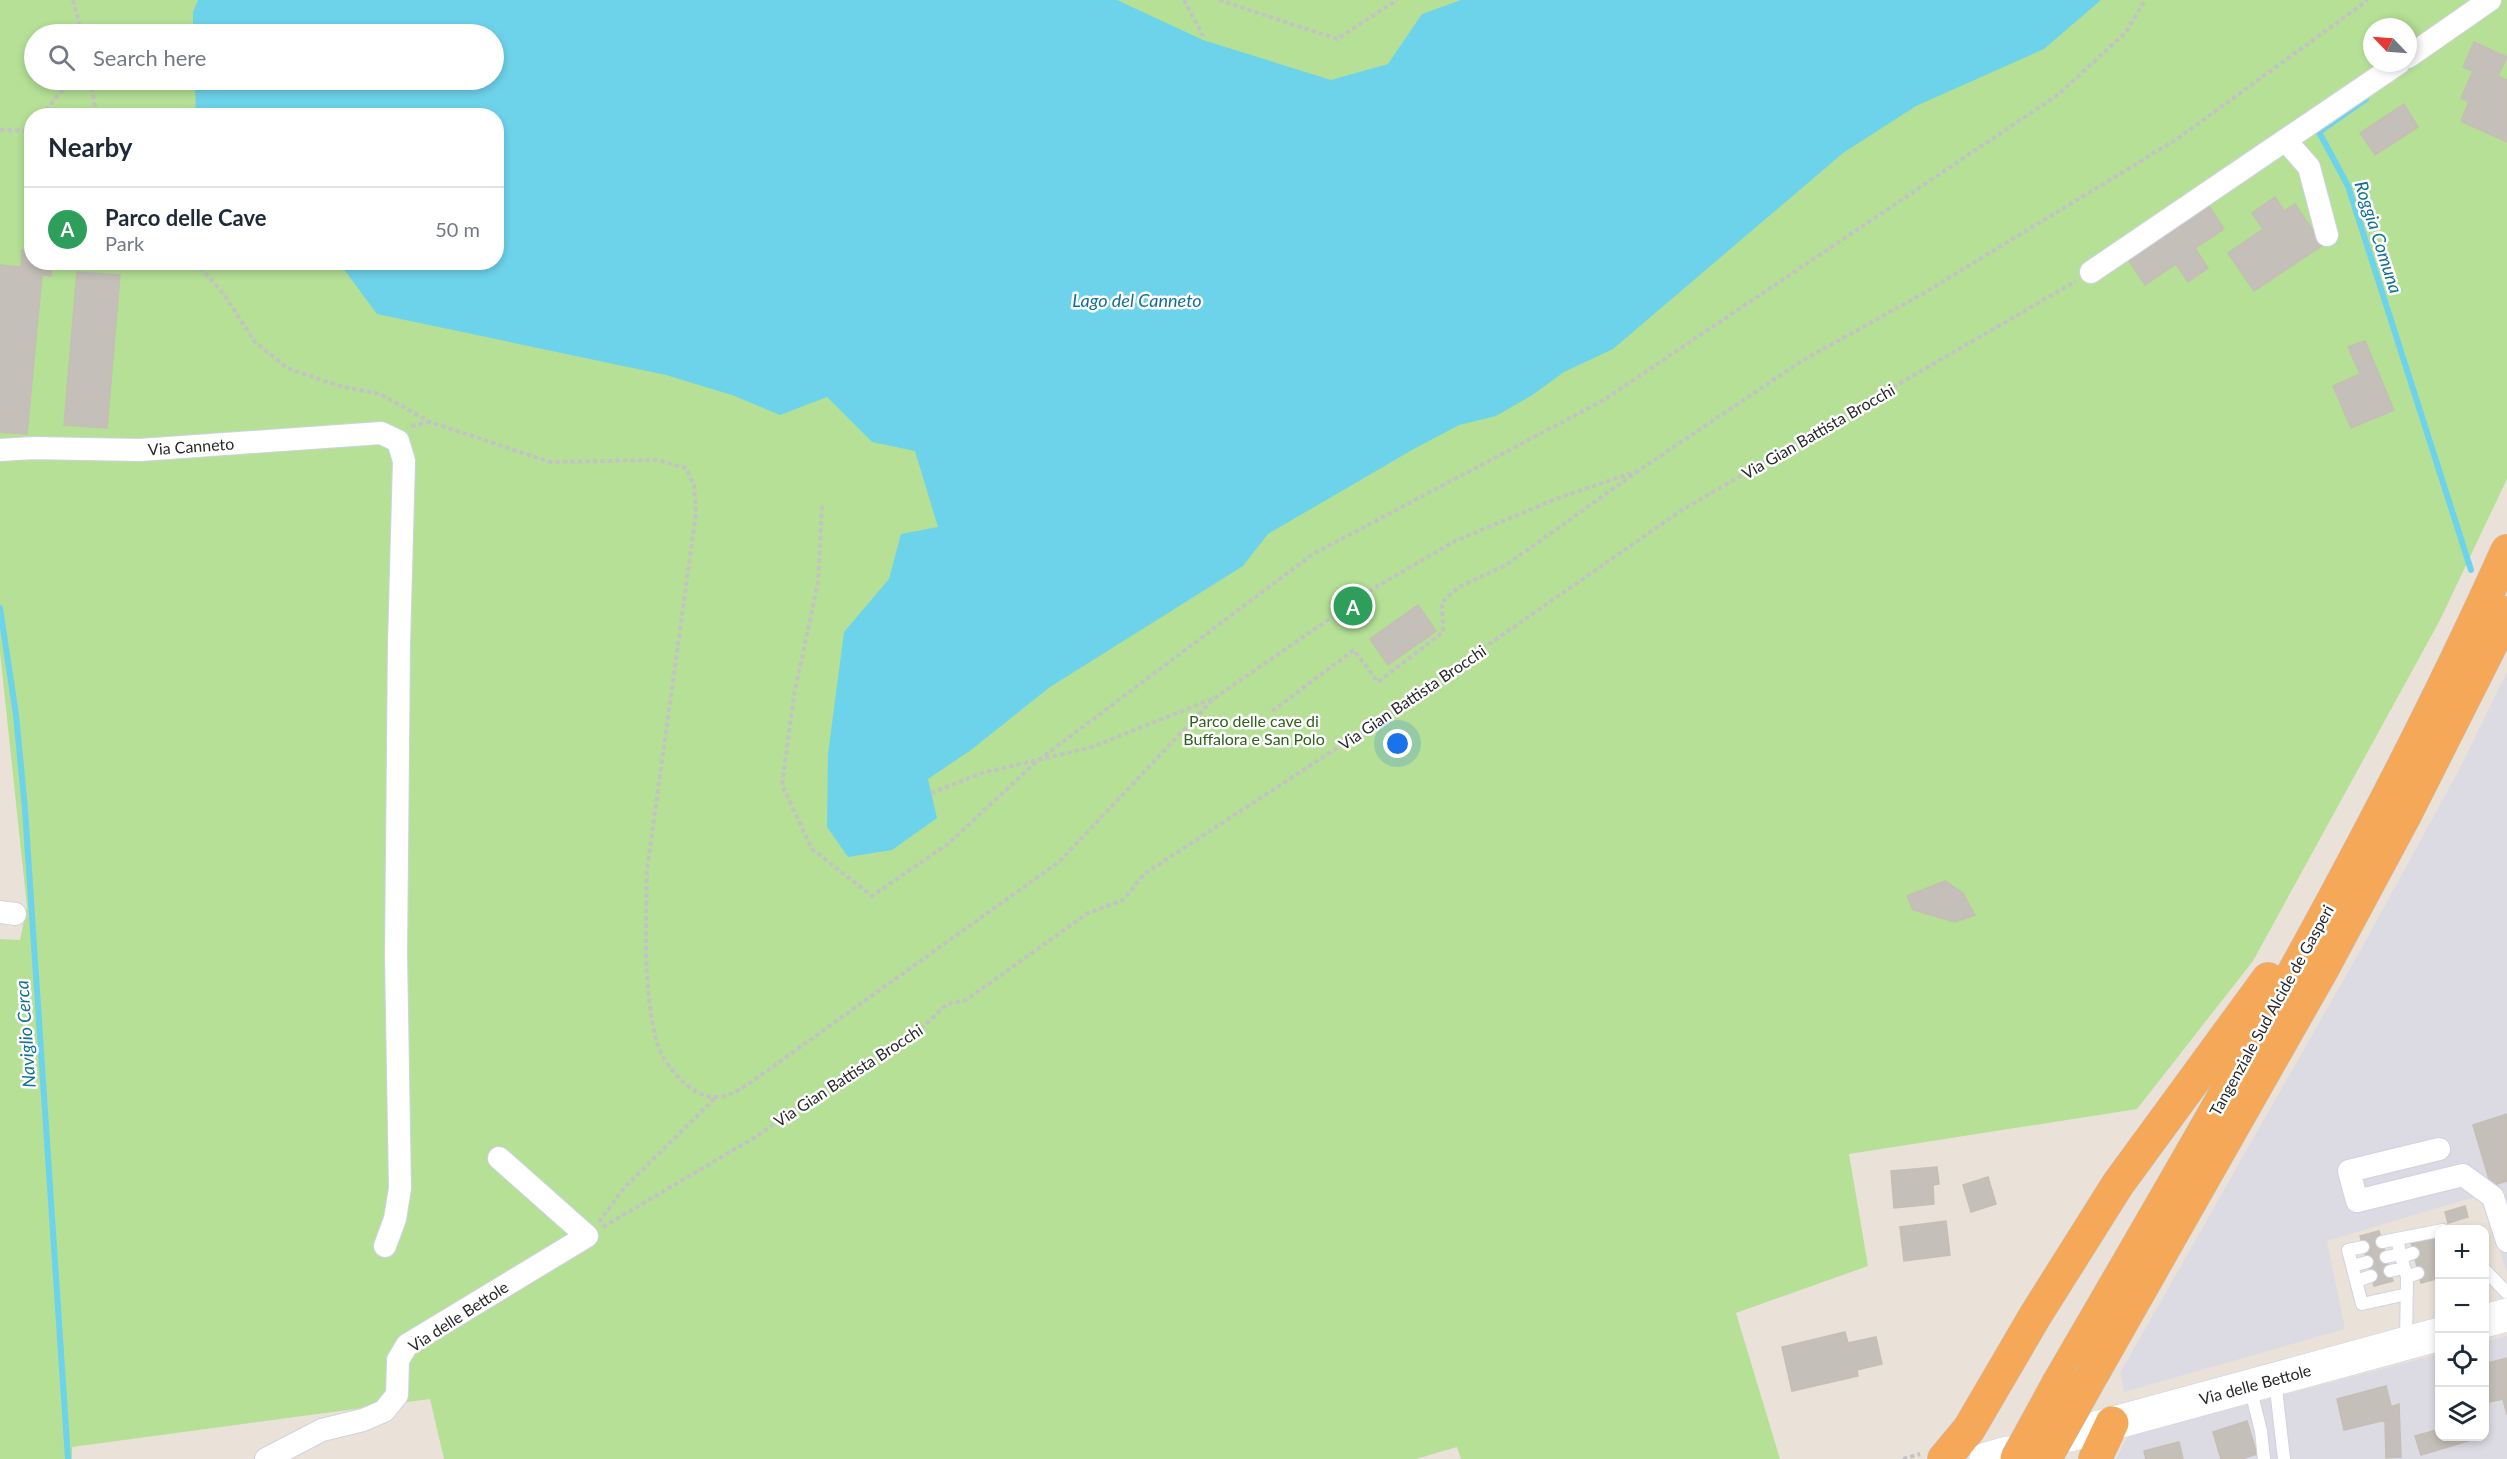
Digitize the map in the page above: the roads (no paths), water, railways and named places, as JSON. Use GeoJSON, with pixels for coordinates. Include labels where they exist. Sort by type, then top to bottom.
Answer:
{"type":"FeatureCollection","features":[{"type":"Feature","properties":{"kind":"highway","name":"Tangenziale Sud Alcide de Gasperi"},"geometry":{"type":"LineString","coordinates":[[2003,1457],[2059,1382],[2236,1077],[2375,820],[2481,609],[2507,551]]}},
{"type":"Feature","properties":{"kind":"highway","name":"Tangenziale Sud Alcide de Gasperi"},"geometry":{"type":"LineString","coordinates":[[2045,1459],[2323,968],[2405,815],[2507,613]]}},
{"type":"Feature","properties":{"kind":"highway"},"geometry":{"type":"LineString","coordinates":[[1944,1459],[1970,1429],[2035,1316],[2118,1184],[2179,1097],[2255,1000],[2275,968],[2334,857],[2375,820]]}},
{"type":"Feature","properties":{"kind":"highway"},"geometry":{"type":"LineString","coordinates":[[2095,1459],[2112,1424]]}},
{"type":"Feature","properties":{"kind":"main road"},"geometry":{"type":"LineString","coordinates":[[2489,1320],[2507,1315]]}},
{"type":"Feature","properties":{"kind":"main road","name":"Via delle Bettole"},"geometry":{"type":"LineString","coordinates":[[2070,1435],[2435,1335]]}},
{"type":"Feature","properties":{"kind":"street"},"geometry":{"type":"LineString","coordinates":[[2417,51],[2490,0]]}},
{"type":"Feature","properties":{"kind":"street"},"geometry":{"type":"LineString","coordinates":[[2091,272],[2386,72]]}},
{"type":"Feature","properties":{"kind":"street"},"geometry":{"type":"LineString","coordinates":[[2286,141],[2309,167],[2326,235]]}},
{"type":"Feature","properties":{"kind":"street","name":"Via Canneto"},"geometry":{"type":"LineString","coordinates":[[0,450],[33,448],[140,450],[381,433],[398,441],[404,461],[399,644],[396,955],[400,1188],[395,1219],[385,1246]]}},
{"type":"Feature","properties":{"kind":"street"},"geometry":{"type":"LineString","coordinates":[[2439,1149],[2349,1171],[2357,1201],[2463,1175],[2500,1195],[2507,1241]]}},
{"type":"Feature","properties":{"kind":"street","name":"Via delle Bettole"},"geometry":{"type":"LineString","coordinates":[[266,1459],[322,1430],[363,1420],[384,1412],[397,1395],[398,1360],[407,1345],[587,1236],[499,1158]]}},
{"type":"Feature","properties":{"kind":"lane"},"geometry":{"type":"LineString","coordinates":[[2382,1242],[2435,1232]]}},
{"type":"Feature","properties":{"kind":"lane"},"geometry":{"type":"LineString","coordinates":[[2397,1239],[2407,1264],[2406,1343]]}},
{"type":"Feature","properties":{"kind":"lane"},"geometry":{"type":"LineString","coordinates":[[2363,1247],[2348,1250],[2362,1304],[2407,1294]]}},
{"type":"Feature","properties":{"kind":"lane"},"geometry":{"type":"LineString","coordinates":[[2386,1257],[2407,1264]]}},
{"type":"Feature","properties":{"kind":"lane"},"geometry":{"type":"LineString","coordinates":[[2352,1266],[2367,1262]]}},
{"type":"Feature","properties":{"kind":"lane"},"geometry":{"type":"LineString","coordinates":[[2390,1271],[2407,1264]]}},
{"type":"Feature","properties":{"kind":"lane"},"geometry":{"type":"LineString","coordinates":[[2489,1274],[2507,1293]]}},
{"type":"Feature","properties":{"kind":"lane"},"geometry":{"type":"LineString","coordinates":[[2356,1281],[2371,1276]]}},
{"type":"Feature","properties":{"kind":"lane"},"geometry":{"type":"LineString","coordinates":[[2262,1382],[2261,1431],[2264,1459]]}},
{"type":"Feature","properties":{"kind":"lane"},"geometry":{"type":"LineString","coordinates":[[2262,1382],[2274,1391],[2284,1459]]}},
{"type":"Feature","properties":{"kind":"water","name":"Lago del Canneto"},"geometry":{"type":"Polygon","coordinates":[[[198,0],[1117,0],[1203,40],[1331,80],[1388,64],[1422,14],[1461,0],[2101,0],[2044,49],[1916,106],[1843,153],[1613,349],[1564,372],[1531,396],[1496,416],[1459,425],[1412,450],[1268,534],[1243,566],[1050,687],[971,750],[928,779],[937,818],[892,850],[848,857],[827,827],[828,754],[844,632],[889,579],[901,534],[938,527],[915,451],[872,442],[827,397],[780,415],[732,395],[666,375],[377,314],[344,270],[504,270],[504,108],[196,108],[195,90],[504,90],[504,24],[193,24],[193,12],[198,0]]]}},
{"type":"Feature","properties":{"kind":"waterway","name":"Roggia Comuna"},"geometry":{"type":"LineString","coordinates":[[2366,99],[2319,132],[2348,186],[2471,570]]}},
{"type":"Feature","properties":{"kind":"waterway","name":"Naviglio Cerca"},"geometry":{"type":"LineString","coordinates":[[0,608],[16,715],[25,809],[68,1459]]}},
{"type":"Feature","properties":{"kind":"place","name":"Parco delle Cave"},"geometry":{"type":"Point","coordinates":[1353,606]}},
{"type":"Feature","properties":{"kind":"park label","name":"Parco delle cave di Buffalora e San Polo"},"geometry":{"type":"Point","coordinates":[1254,729]}}]}
